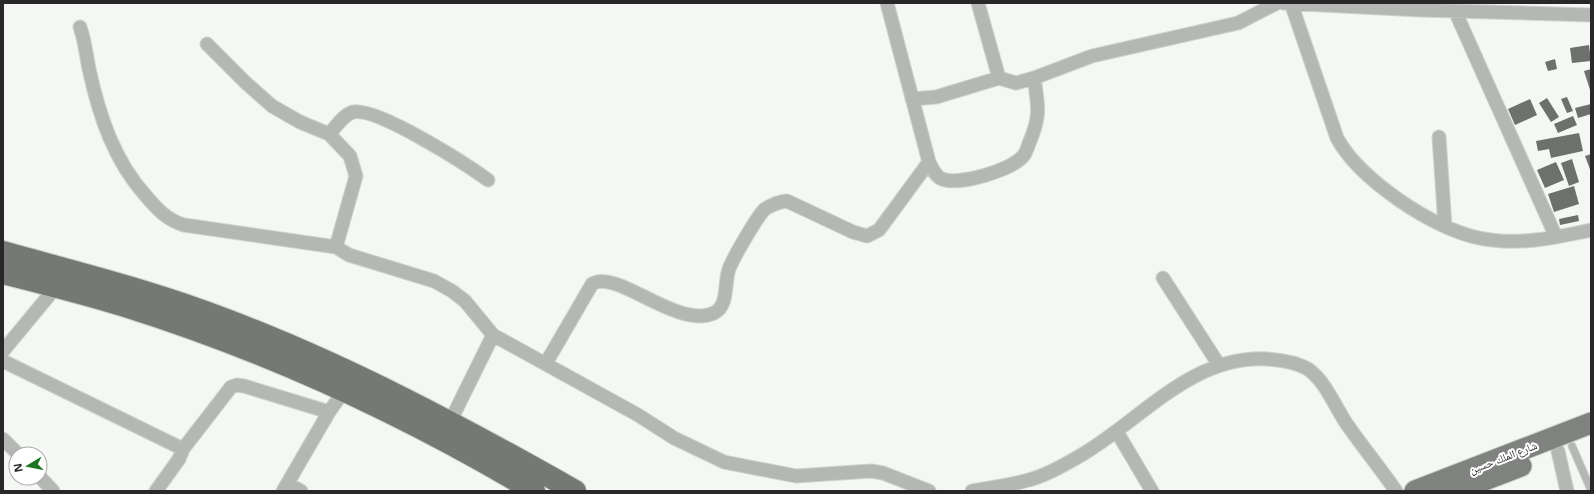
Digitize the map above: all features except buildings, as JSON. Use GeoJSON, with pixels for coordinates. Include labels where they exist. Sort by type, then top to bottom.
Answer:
{"type":"FeatureCollection","features":[{"type":"Feature","properties":{"kind":"highway"},"geometry":{"type":"LineString","coordinates":[[3,252],[126,286],[224,318],[334,365],[450,422],[575,491]]}},
{"type":"Feature","properties":{"kind":"highway"},"geometry":{"type":"LineString","coordinates":[[3,273],[121,304],[296,369],[344,390],[534,491]]}},
{"type":"Feature","properties":{"kind":"main road","name":"شارع الملك حسين"},"geometry":{"type":"LineString","coordinates":[[1415,491],[1591,423]]}},
{"type":"Feature","properties":{"kind":"main road","name":"شارع الملك حسين"},"geometry":{"type":"LineString","coordinates":[[1456,491],[1591,438]]}},
{"type":"Feature","properties":{"kind":"street"},"geometry":{"type":"LineString","coordinates":[[887,3],[929,162],[935,173],[941,178],[952,181],[990,173],[1006,168],[1024,155],[1038,121],[1034,78]]}},
{"type":"Feature","properties":{"kind":"street"},"geometry":{"type":"LineString","coordinates":[[978,3],[999,78]]}},
{"type":"Feature","properties":{"kind":"street"},"geometry":{"type":"LineString","coordinates":[[1263,3],[1420,6],[1455,11],[1584,10]]}},
{"type":"Feature","properties":{"kind":"street"},"geometry":{"type":"LineString","coordinates":[[912,99],[936,97],[999,78],[1016,83],[1034,78],[1092,56],[1238,22],[1277,3]]}},
{"type":"Feature","properties":{"kind":"street"},"geometry":{"type":"LineString","coordinates":[[1291,3],[1327,110],[1344,152],[1369,178],[1390,194],[1445,226],[1478,238],[1508,241],[1556,237],[1591,230]]}},
{"type":"Feature","properties":{"kind":"street"},"geometry":{"type":"LineString","coordinates":[[1455,11],[1556,237]]}},
{"type":"Feature","properties":{"kind":"street"},"geometry":{"type":"LineString","coordinates":[[80,26],[106,132],[121,163],[140,190],[157,209],[171,221],[184,225],[336,247],[349,255],[434,281],[452,290],[465,301],[493,335],[546,363],[674,438],[724,462],[796,476],[871,471],[929,491]]}},
{"type":"Feature","properties":{"kind":"street"},"geometry":{"type":"LineString","coordinates":[[207,44],[246,83],[272,106],[300,122],[329,134],[350,156],[356,176],[336,247]]}},
{"type":"Feature","properties":{"kind":"street"},"geometry":{"type":"LineString","coordinates":[[329,134],[346,116],[352,112],[366,112],[392,123],[465,163],[488,180]]}},
{"type":"Feature","properties":{"kind":"street"},"geometry":{"type":"LineString","coordinates":[[1439,137],[1445,226]]}},
{"type":"Feature","properties":{"kind":"street"},"geometry":{"type":"LineString","coordinates":[[546,363],[592,284],[598,280],[606,280],[687,315],[713,314],[720,309],[722,304],[727,275],[732,261],[764,210],[776,202],[788,201],[852,232],[867,236],[879,230],[929,162]]}},
{"type":"Feature","properties":{"kind":"street"},"geometry":{"type":"LineString","coordinates":[[1163,278],[1219,365]]}},
{"type":"Feature","properties":{"kind":"street"},"geometry":{"type":"LineString","coordinates":[[3,351],[56,287]]}},
{"type":"Feature","properties":{"kind":"street"},"geometry":{"type":"LineString","coordinates":[[450,422],[493,335]]}},
{"type":"Feature","properties":{"kind":"street"},"geometry":{"type":"LineString","coordinates":[[972,491],[1019,483],[1036,478],[1083,454],[1116,432],[1164,394],[1219,365],[1261,359],[1295,363],[1308,369],[1318,379],[1346,423],[1396,491]]}},
{"type":"Feature","properties":{"kind":"street"},"geometry":{"type":"LineString","coordinates":[[3,361],[183,449]]}},
{"type":"Feature","properties":{"kind":"street"},"geometry":{"type":"LineString","coordinates":[[156,491],[179,459],[183,449],[231,387],[237,385],[330,412]]}},
{"type":"Feature","properties":{"kind":"street"},"geometry":{"type":"LineString","coordinates":[[301,491],[285,487],[344,390]]}},
{"type":"Feature","properties":{"kind":"street"},"geometry":{"type":"LineString","coordinates":[[1116,432],[1152,491]]}},
{"type":"Feature","properties":{"kind":"street"},"geometry":{"type":"LineString","coordinates":[[1565,448],[1567,491]]}},
{"type":"Feature","properties":{"kind":"lane"},"geometry":{"type":"LineString","coordinates":[[1565,448],[1591,490]]}}]}
